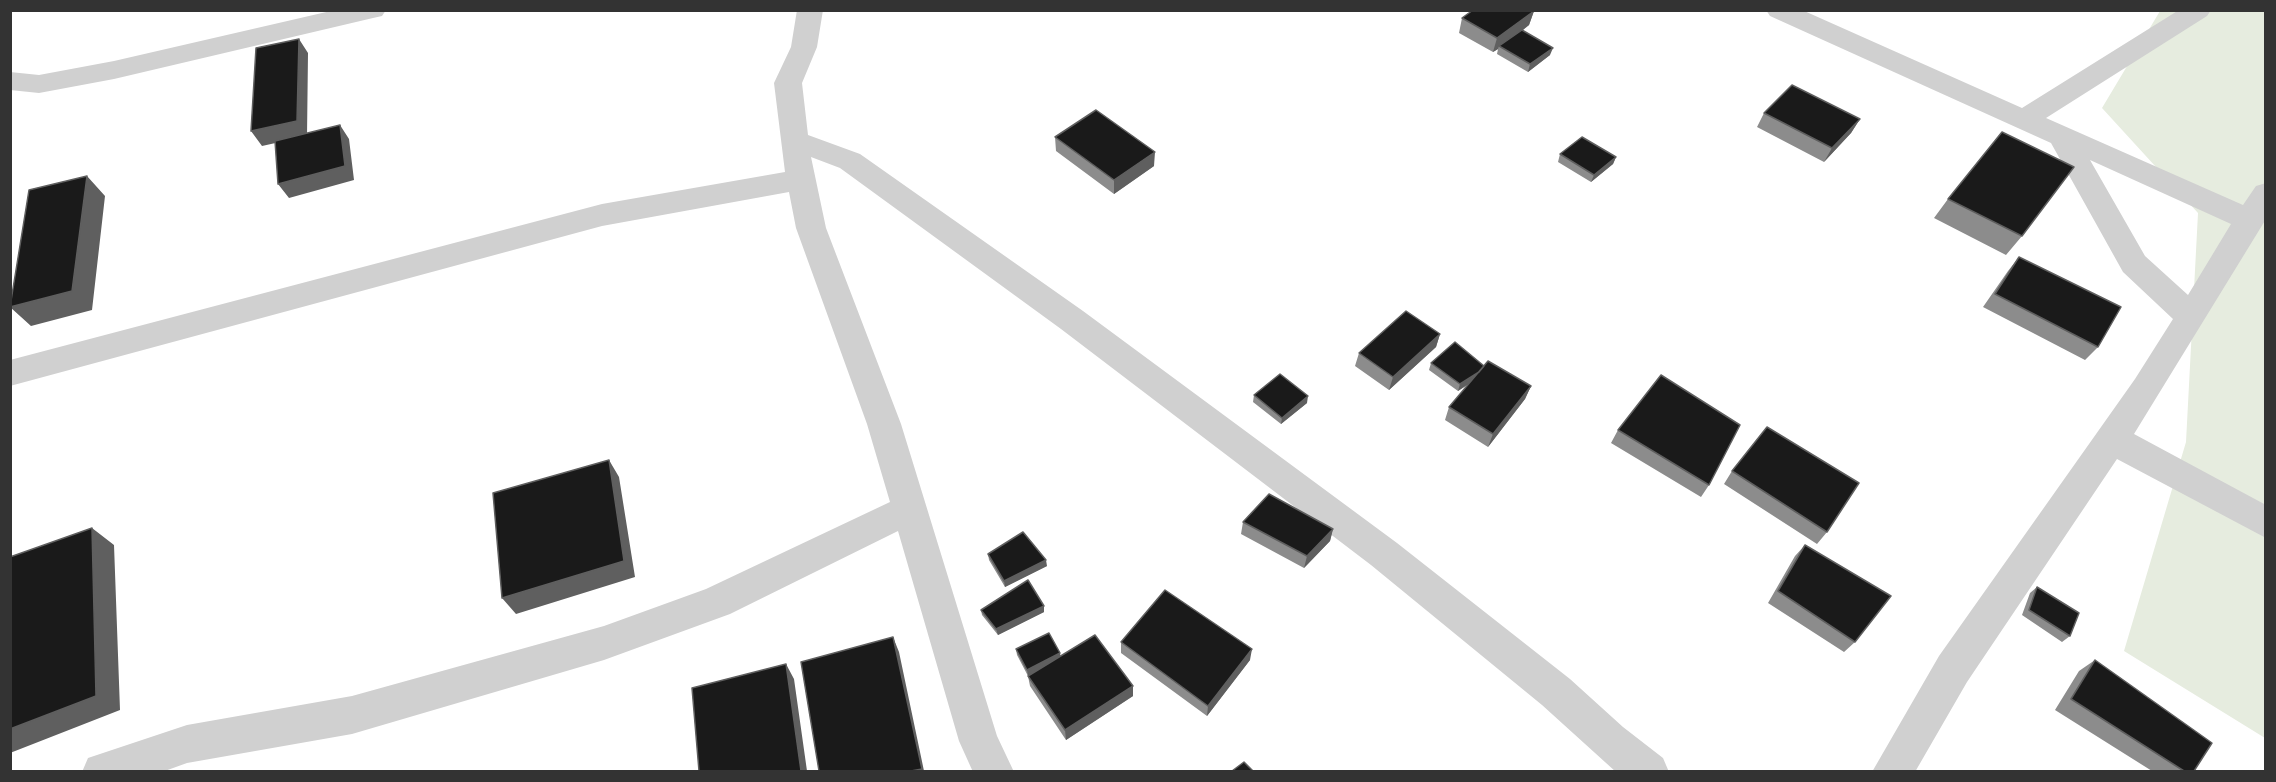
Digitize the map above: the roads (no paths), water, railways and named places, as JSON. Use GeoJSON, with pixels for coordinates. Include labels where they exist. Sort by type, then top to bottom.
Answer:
{"type":"FeatureCollection","features":[{"type":"Feature","properties":{"kind":"street"},"geometry":{"type":"LineString","coordinates":[[10,81],[39,84],[114,70],[373,10]]}},
{"type":"Feature","properties":{"kind":"street"},"geometry":{"type":"LineString","coordinates":[[810,10],[804,47],[788,83],[801,179],[811,228],[884,424],[979,741],[994,771]]}},
{"type":"Feature","properties":{"kind":"street"},"geometry":{"type":"LineString","coordinates":[[1779,10],[2062,137],[2257,206],[2147,388],[1953,669],[1892,771]]}},
{"type":"Feature","properties":{"kind":"street"},"geometry":{"type":"LineString","coordinates":[[2023,120],[2148,39],[2198,10]]}},
{"type":"Feature","properties":{"kind":"street"},"geometry":{"type":"LineString","coordinates":[[2062,137],[2134,264],[2191,317]]}},
{"type":"Feature","properties":{"kind":"street"},"geometry":{"type":"LineString","coordinates":[[795,141],[850,161],[1082,328],[1384,554],[1556,692],[1609,741],[1649,771]]}},
{"type":"Feature","properties":{"kind":"street"},"geometry":{"type":"LineString","coordinates":[[10,373],[602,215],[752,190],[801,179]]}},
{"type":"Feature","properties":{"kind":"street"},"geometry":{"type":"LineString","coordinates":[[2112,439],[2265,523]]}},
{"type":"Feature","properties":{"kind":"street"},"geometry":{"type":"LineString","coordinates":[[102,771],[187,744],[352,715],[604,643],[717,602],[909,509]]}}]}
